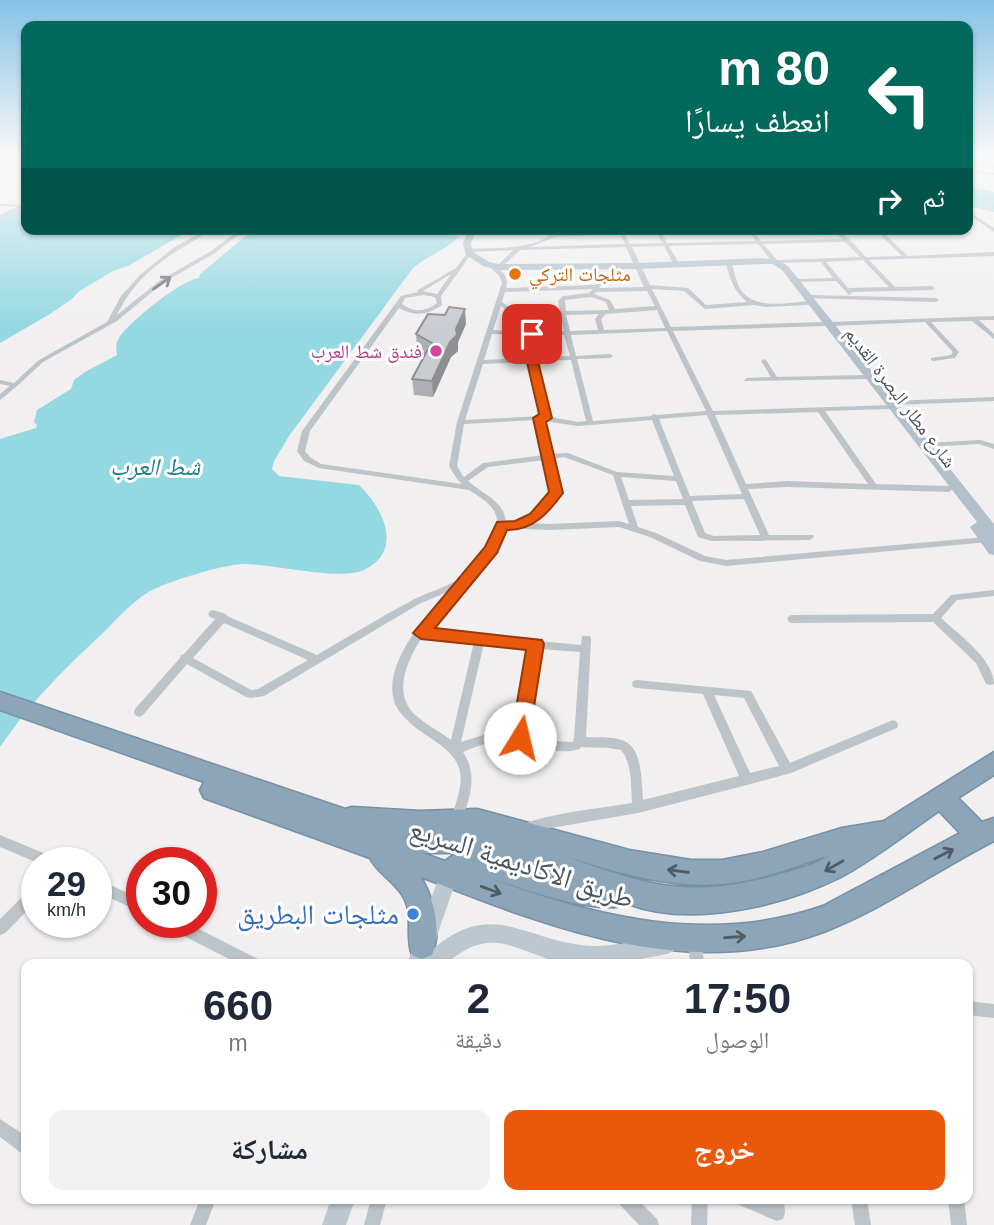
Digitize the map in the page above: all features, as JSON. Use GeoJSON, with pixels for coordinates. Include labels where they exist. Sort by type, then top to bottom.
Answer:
{"type":"FeatureCollection","features":[{"type":"Feature","properties":{"kind":"highway"},"geometry":{"type":"LineString","coordinates":[[0,701],[111,747]]}},
{"type":"Feature","properties":{"kind":"highway"},"geometry":{"type":"LineString","coordinates":[[0,713],[111,747],[267,803]]}},
{"type":"Feature","properties":{"kind":"highway","name":"طريق الاكاديمية السريع"},"geometry":{"type":"LineString","coordinates":[[267,803],[337,819],[403,841],[458,839],[483,843],[559,866],[635,894],[693,902],[754,895],[818,875],[994,762]]}},
{"type":"Feature","properties":{"kind":"highway"},"geometry":{"type":"LineString","coordinates":[[940,796],[986,833]]}},
{"type":"Feature","properties":{"kind":"highway","name":"طريق الاكاديمية السريع"},"geometry":{"type":"LineString","coordinates":[[267,803],[355,840],[578,921],[694,948],[774,933],[821,920],[986,833]]}},
{"type":"Feature","properties":{"kind":"highway"},"geometry":{"type":"LineString","coordinates":[[337,819],[373,817],[420,822],[457,819],[488,822],[638,864],[704,873],[745,869],[846,838],[888,831]]}},
{"type":"Feature","properties":{"kind":"highway"},"geometry":{"type":"LineString","coordinates":[[355,840],[397,867],[410,882],[422,911],[423,958]]}},
{"type":"Feature","properties":{"kind":"highway"},"geometry":{"type":"LineString","coordinates":[[449,875],[461,863],[474,861],[581,892],[635,894]]}},
{"type":"Feature","properties":{"kind":"main road"},"geometry":{"type":"LineString","coordinates":[[471,235],[469,251],[495,266],[778,264]]}},
{"type":"Feature","properties":{"kind":"main road","name":"شارع مطار البصرة القديم"},"geometry":{"type":"LineString","coordinates":[[778,264],[796,281],[808,300]]}},
{"type":"Feature","properties":{"kind":"main road","name":"شارع مطار البصرة القديم"},"geometry":{"type":"LineString","coordinates":[[778,264],[891,405],[949,489],[991,542]]}},
{"type":"Feature","properties":{"kind":"main road","name":"شارع مطار البصرة القديم"},"geometry":{"type":"LineString","coordinates":[[827,324],[865,377],[926,445],[991,542]]}},
{"type":"Feature","properties":{"kind":"main road"},"geometry":{"type":"LineString","coordinates":[[423,958],[449,875]]}},
{"type":"Feature","properties":{"kind":"main road"},"geometry":{"type":"LineString","coordinates":[[423,958],[455,943],[486,933],[507,933],[573,954],[592,957],[694,948]]}},
{"type":"Feature","properties":{"kind":"main road"},"geometry":{"type":"LineString","coordinates":[[334,1225],[341,1204]]}},
{"type":"Feature","properties":{"kind":"street"},"geometry":{"type":"LineString","coordinates":[[973,215],[994,230]]}},
{"type":"Feature","properties":{"kind":"street"},"geometry":{"type":"LineString","coordinates":[[979,219],[994,219]]}},
{"type":"Feature","properties":{"kind":"street"},"geometry":{"type":"LineString","coordinates":[[108,324],[120,302],[136,283],[180,244],[199,235]]}},
{"type":"Feature","properties":{"kind":"street"},"geometry":{"type":"LineString","coordinates":[[0,398],[41,361],[108,324],[161,282],[213,252],[236,235]]}},
{"type":"Feature","properties":{"kind":"street"},"geometry":{"type":"LineString","coordinates":[[457,819],[467,772],[454,750],[422,727],[402,707],[398,682],[400,670],[421,633],[492,549],[502,525],[495,503],[463,481],[453,466],[461,422],[503,290],[505,279],[495,266],[516,250],[549,235]]}},
{"type":"Feature","properties":{"kind":"street"},"geometry":{"type":"LineString","coordinates":[[622,235],[710,413],[766,538]]}},
{"type":"Feature","properties":{"kind":"street"},"geometry":{"type":"LineString","coordinates":[[660,235],[677,265]]}},
{"type":"Feature","properties":{"kind":"street"},"geometry":{"type":"LineString","coordinates":[[753,235],[778,264],[994,254]]}},
{"type":"Feature","properties":{"kind":"street"},"geometry":{"type":"LineString","coordinates":[[841,235],[894,289]]}},
{"type":"Feature","properties":{"kind":"street"},"geometry":{"type":"LineString","coordinates":[[883,235],[906,257]]}},
{"type":"Feature","properties":{"kind":"street"},"geometry":{"type":"LineString","coordinates":[[399,304],[407,310],[430,310],[440,304],[438,296],[469,251],[847,240]]}},
{"type":"Feature","properties":{"kind":"street"},"geometry":{"type":"LineString","coordinates":[[823,261],[856,300]]}},
{"type":"Feature","properties":{"kind":"street"},"geometry":{"type":"LineString","coordinates":[[729,263],[739,295],[754,303]]}},
{"type":"Feature","properties":{"kind":"street"},"geometry":{"type":"LineString","coordinates":[[458,267],[431,286],[404,296],[306,431],[301,450],[307,459],[319,466],[474,488]]}},
{"type":"Feature","properties":{"kind":"street"},"geometry":{"type":"LineString","coordinates":[[590,422],[565,333],[561,301],[594,291],[598,284],[592,267]]}},
{"type":"Feature","properties":{"kind":"street"},"geometry":{"type":"LineString","coordinates":[[796,281],[839,279]]}},
{"type":"Feature","properties":{"kind":"street"},"geometry":{"type":"LineString","coordinates":[[847,290],[932,288]]}},
{"type":"Feature","properties":{"kind":"street"},"geometry":{"type":"LineString","coordinates":[[503,290],[686,289],[705,307],[808,300],[936,300]]}},
{"type":"Feature","properties":{"kind":"street"},"geometry":{"type":"LineString","coordinates":[[594,291],[608,301],[612,310]]}},
{"type":"Feature","properties":{"kind":"street"},"geometry":{"type":"LineString","coordinates":[[413,293],[438,296]]}},
{"type":"Feature","properties":{"kind":"street"},"geometry":{"type":"LineString","coordinates":[[500,303],[519,317],[526,332],[556,493],[535,517],[517,526]]}},
{"type":"Feature","properties":{"kind":"street"},"geometry":{"type":"LineString","coordinates":[[563,313],[658,308]]}},
{"type":"Feature","properties":{"kind":"street"},"geometry":{"type":"LineString","coordinates":[[603,331],[598,319],[604,312]]}},
{"type":"Feature","properties":{"kind":"street"},"geometry":{"type":"LineString","coordinates":[[973,318],[994,337]]}},
{"type":"Feature","properties":{"kind":"street"},"geometry":{"type":"LineString","coordinates":[[490,332],[565,333],[994,318]]}},
{"type":"Feature","properties":{"kind":"street"},"geometry":{"type":"LineString","coordinates":[[926,320],[956,352],[953,357],[933,359]]}},
{"type":"Feature","properties":{"kind":"street"},"geometry":{"type":"LineString","coordinates":[[480,362],[610,356]]}},
{"type":"Feature","properties":{"kind":"street"},"geometry":{"type":"LineString","coordinates":[[764,361],[775,379]]}},
{"type":"Feature","properties":{"kind":"street"},"geometry":{"type":"LineString","coordinates":[[747,380],[865,377]]}},
{"type":"Feature","properties":{"kind":"street"},"geometry":{"type":"LineString","coordinates":[[0,382],[14,386]]}},
{"type":"Feature","properties":{"kind":"street"},"geometry":{"type":"LineString","coordinates":[[461,422],[542,418],[572,424],[654,416],[994,399]]}},
{"type":"Feature","properties":{"kind":"street"},"geometry":{"type":"LineString","coordinates":[[820,409],[874,487]]}},
{"type":"Feature","properties":{"kind":"street"},"geometry":{"type":"LineString","coordinates":[[654,416],[699,532],[705,537],[810,537]]}},
{"type":"Feature","properties":{"kind":"street"},"geometry":{"type":"LineString","coordinates":[[926,445],[980,442],[994,447]]}},
{"type":"Feature","properties":{"kind":"street"},"geometry":{"type":"LineString","coordinates":[[463,481],[486,465],[565,455],[616,474],[678,479]]}},
{"type":"Feature","properties":{"kind":"street"},"geometry":{"type":"LineString","coordinates":[[616,474],[634,527]]}},
{"type":"Feature","properties":{"kind":"street"},"geometry":{"type":"LineString","coordinates":[[626,503],[688,501],[788,484],[949,489]]}},
{"type":"Feature","properties":{"kind":"street"},"geometry":{"type":"LineString","coordinates":[[502,525],[619,524],[634,527],[703,559],[726,563],[991,542]]}},
{"type":"Feature","properties":{"kind":"street"},"geometry":{"type":"LineString","coordinates":[[185,658],[255,695],[416,602],[462,582]]}},
{"type":"Feature","properties":{"kind":"street"},"geometry":{"type":"LineString","coordinates":[[936,618],[954,597],[994,593]]}},
{"type":"Feature","properties":{"kind":"street"},"geometry":{"type":"LineString","coordinates":[[139,712],[218,615],[318,660]]}},
{"type":"Feature","properties":{"kind":"street"},"geometry":{"type":"LineString","coordinates":[[792,619],[936,618],[980,660],[990,681]]}},
{"type":"Feature","properties":{"kind":"street"},"geometry":{"type":"LineString","coordinates":[[421,633],[536,644],[585,644],[579,742],[573,748],[520,738],[489,738],[454,750]]}},
{"type":"Feature","properties":{"kind":"street"},"geometry":{"type":"LineString","coordinates":[[454,750],[480,639]]}},
{"type":"Feature","properties":{"kind":"street"},"geometry":{"type":"LineString","coordinates":[[520,738],[536,644]]}},
{"type":"Feature","properties":{"kind":"street"},"geometry":{"type":"LineString","coordinates":[[638,684],[742,692],[750,697],[787,769]]}},
{"type":"Feature","properties":{"kind":"street"},"geometry":{"type":"LineString","coordinates":[[706,690],[747,780]]}},
{"type":"Feature","properties":{"kind":"street"},"geometry":{"type":"LineString","coordinates":[[519,831],[545,823],[638,807],[787,769],[893,726]]}},
{"type":"Feature","properties":{"kind":"street"},"geometry":{"type":"LineString","coordinates":[[579,742],[628,748],[632,756],[638,807]]}},
{"type":"Feature","properties":{"kind":"street"},"geometry":{"type":"LineString","coordinates":[[0,841],[21,850]]}},
{"type":"Feature","properties":{"kind":"street"},"geometry":{"type":"LineString","coordinates":[[0,928],[21,908]]}},
{"type":"Feature","properties":{"kind":"street"},"geometry":{"type":"LineString","coordinates":[[202,938],[242,959]]}},
{"type":"Feature","properties":{"kind":"street"},"geometry":{"type":"LineString","coordinates":[[973,1009],[994,1011]]}},
{"type":"Feature","properties":{"kind":"street"},"geometry":{"type":"LineString","coordinates":[[0,1127],[21,1142]]}},
{"type":"Feature","properties":{"kind":"street"},"geometry":{"type":"LineString","coordinates":[[198,1225],[206,1204]]}},
{"type":"Feature","properties":{"kind":"street"},"geometry":{"type":"LineString","coordinates":[[372,1225],[378,1204]]}},
{"type":"Feature","properties":{"kind":"street"},"geometry":{"type":"LineString","coordinates":[[631,1204],[651,1225]]}},
{"type":"Feature","properties":{"kind":"street"},"geometry":{"type":"LineString","coordinates":[[699,1225],[700,1204]]}},
{"type":"Feature","properties":{"kind":"street"},"geometry":{"type":"LineString","coordinates":[[756,1204],[777,1213],[776,1204]]}},
{"type":"Feature","properties":{"kind":"street"},"geometry":{"type":"LineString","coordinates":[[860,1204],[863,1225]]}},
{"type":"Feature","properties":{"kind":"street"},"geometry":{"type":"LineString","coordinates":[[957,1204],[959,1225]]}},
{"type":"Feature","properties":{"kind":"water"},"geometry":{"type":"Polygon","coordinates":[[[21,213],[21,235],[182,235],[128,266],[113,271],[78,292],[50,314],[0,343],[0,220],[21,213]]]}},
{"type":"Feature","properties":{"kind":"water","name":"شط العرب"},"geometry":{"type":"Polygon","coordinates":[[[247,235],[459,236],[413,268],[289,436],[272,469],[279,476],[359,485],[381,516],[387,539],[384,551],[378,561],[355,573],[325,573],[244,564],[209,570],[155,589],[130,606],[62,673],[24,715],[0,747],[0,439],[36,428],[34,422],[37,410],[71,389],[74,380],[85,372],[117,355],[118,340],[133,322],[180,286],[199,278],[200,274],[247,235]]]}},
{"type":"Feature","properties":{"kind":"building"},"geometry":{"type":"Polygon","coordinates":[[[449,307],[465,309],[456,329],[457,335],[450,342],[432,381],[412,379],[429,347],[441,348],[416,334],[428,314],[445,315],[449,307]]]}},
{"type":"Feature","properties":{"kind":"place","name":"مثلجات التركي"},"geometry":{"type":"Point","coordinates":[515,274]}},
{"type":"Feature","properties":{"kind":"place","name":"فندق شط العرب"},"geometry":{"type":"Point","coordinates":[436,351]}},
{"type":"Feature","properties":{"kind":"place","name":"مثلجات البطريق"},"geometry":{"type":"Point","coordinates":[413,914]}},
{"type":"Feature","properties":{"kind":"route"},"geometry":{"type":"LineString","coordinates":[[520,738],[536,644],[421,633],[492,549],[502,525],[517,526],[535,517],[556,493],[539,418],[546,418],[526,332],[532,334]]}}]}
